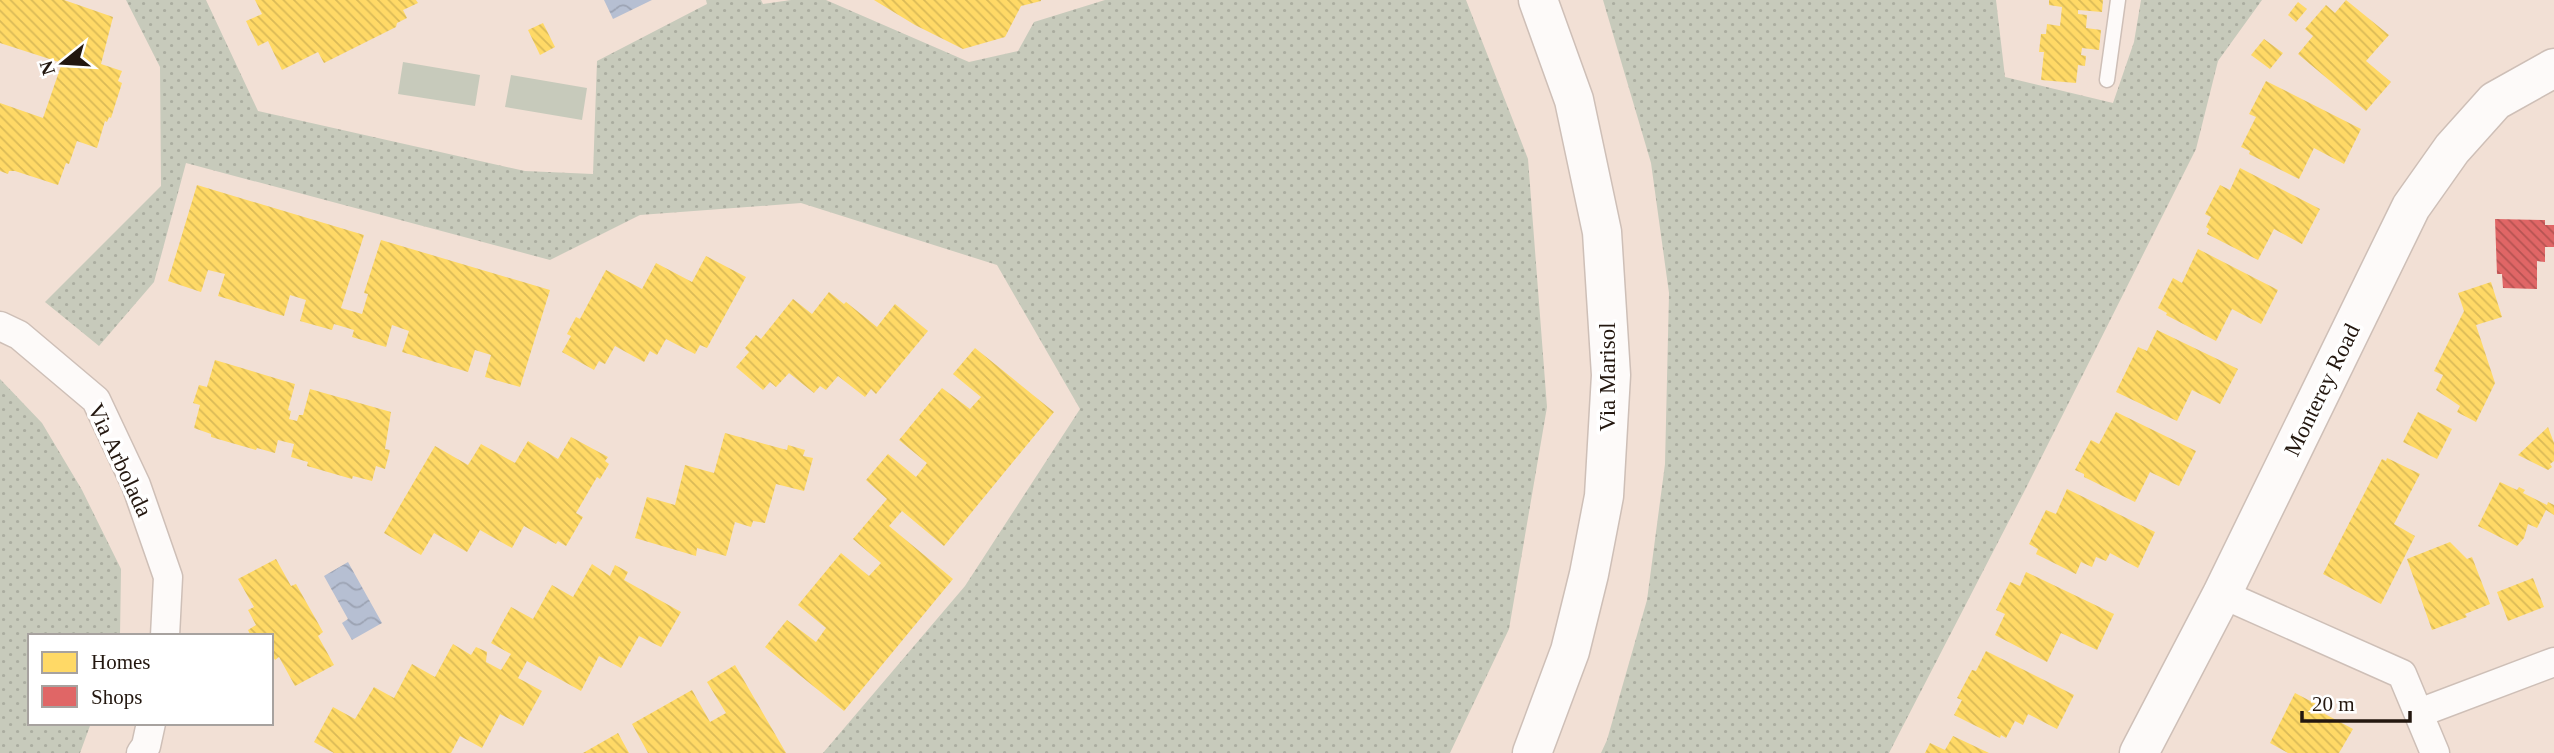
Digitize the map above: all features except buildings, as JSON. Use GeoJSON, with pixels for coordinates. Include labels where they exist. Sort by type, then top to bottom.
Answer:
{"type":"FeatureCollection","features":[{"type":"Feature","properties":{"kind":"street","name":"Via Marisol"},"geometry":{"type":"LineString","coordinates":[[1532,753],[1570,651],[1589,574],[1604,496],[1611,375],[1602,232],[1574,100],[1538,0]]}},
{"type":"Feature","properties":{"kind":"street","name":"Monterey Road"},"geometry":{"type":"LineString","coordinates":[[2140,753],[2222,594],[2411,207],[2452,149],[2496,101],[2554,68]]}},
{"type":"Feature","properties":{"kind":"street","name":"Via Arbolada"},"geometry":{"type":"LineString","coordinates":[[0,327],[19,335],[96,400],[136,485],[168,577],[165,634]]}},
{"type":"Feature","properties":{"kind":"street"},"geometry":{"type":"LineString","coordinates":[[2222,594],[2402,674],[2435,753]]}},
{"type":"Feature","properties":{"kind":"street"},"geometry":{"type":"LineString","coordinates":[[2419,713],[2554,662]]}},
{"type":"Feature","properties":{"kind":"street"},"geometry":{"type":"LineString","coordinates":[[141,753],[146,746],[151,725]]}},
{"type":"Feature","properties":{"kind":"lane"},"geometry":{"type":"LineString","coordinates":[[2107,80],[2118,0]]}},
{"type":"Feature","properties":{"kind":"green space"},"geometry":{"type":"Polygon","coordinates":[[[126,0],[206,0],[258,111],[525,171],[593,174],[597,61],[707,4],[706,0],[761,0],[763,4],[791,0],[826,0],[969,62],[1018,51],[1034,22],[1105,0],[1466,0],[1528,159],[1547,407],[1509,629],[1450,753],[823,753],[965,586],[1080,409],[997,265],[801,203],[640,215],[550,260],[186,163],[154,282],[99,346],[45,302],[161,186],[160,67],[126,0]]]}},
{"type":"Feature","properties":{"kind":"green space"},"geometry":{"type":"Polygon","coordinates":[[[1603,0],[1996,0],[2005,77],[2113,103],[2134,42],[2141,0],[2262,0],[2218,61],[2196,149],[1889,753],[1601,753],[1647,600],[1665,464],[1669,293],[1651,163],[1603,0]]]}},
{"type":"Feature","properties":{"kind":"green space"},"geometry":{"type":"Polygon","coordinates":[[[403,62],[480,75],[475,106],[398,94],[403,62]]]}},
{"type":"Feature","properties":{"kind":"green space"},"geometry":{"type":"Polygon","coordinates":[[[511,75],[587,88],[582,120],[505,107],[511,75]]]}},
{"type":"Feature","properties":{"kind":"green space"},"geometry":{"type":"Polygon","coordinates":[[[0,379],[42,423],[82,490],[121,569],[120,634],[28,634],[28,725],[90,725],[80,753],[0,753],[0,379]]]}},
{"type":"Feature","properties":{"kind":"water"},"geometry":{"type":"Polygon","coordinates":[[[604,0],[652,0],[613,19],[604,0]]]}},
{"type":"Feature","properties":{"kind":"water"},"geometry":{"type":"Polygon","coordinates":[[[348,562],[382,623],[352,640],[342,623],[348,619],[324,576],[348,562]]]}}]}
